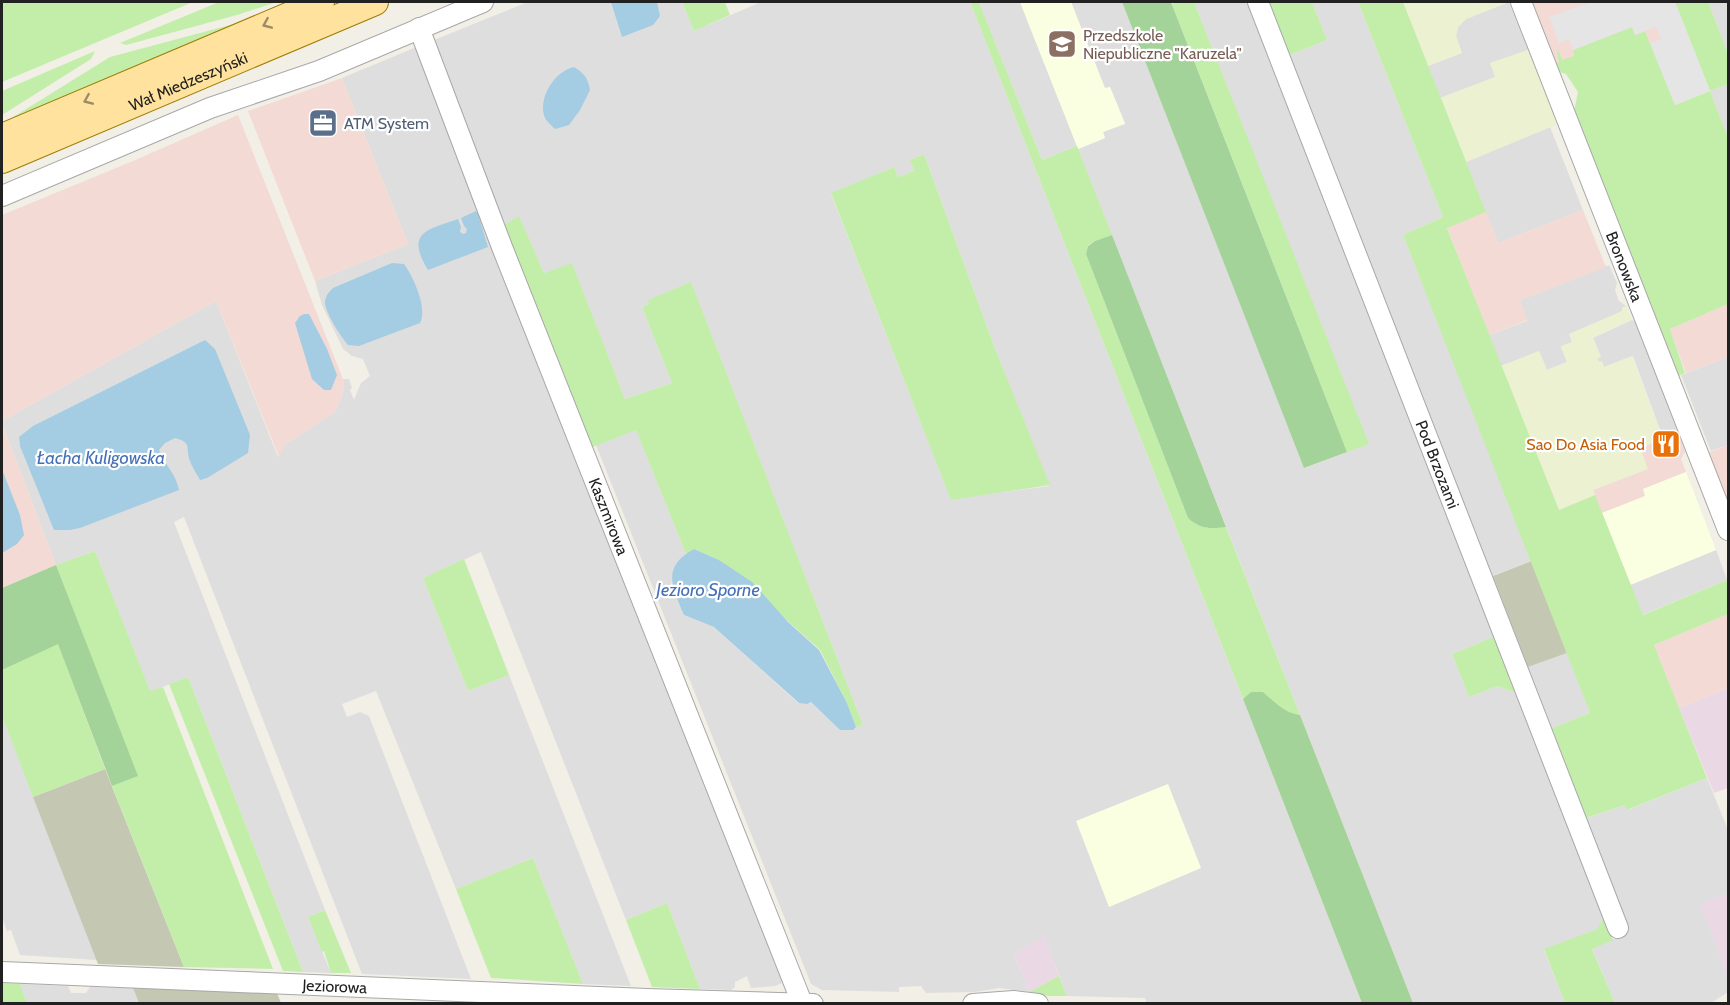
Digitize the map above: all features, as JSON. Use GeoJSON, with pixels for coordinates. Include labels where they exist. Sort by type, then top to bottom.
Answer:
{"type":"FeatureCollection","features":[{"type":"Feature","properties":{"kind":"main road","name":"Wał Miedzeszyński"},"geometry":{"type":"LineString","coordinates":[[2,137],[321,2]]}},
{"type":"Feature","properties":{"kind":"main road","name":"Wał Miedzeszyński"},"geometry":{"type":"LineString","coordinates":[[2,160],[375,2]]}},
{"type":"Feature","properties":{"kind":"street"},"geometry":{"type":"LineString","coordinates":[[2,196],[228,101],[319,71],[483,2]]}},
{"type":"Feature","properties":{"kind":"street","name":"Pod Brzozami"},"geometry":{"type":"LineString","coordinates":[[1258,2],[1618,928]]}},
{"type":"Feature","properties":{"kind":"street","name":"Bronowska"},"geometry":{"type":"LineString","coordinates":[[1521,2],[1728,531]]}},
{"type":"Feature","properties":{"kind":"street","name":"Kaszmirowa"},"geometry":{"type":"LineString","coordinates":[[419,28],[502,247],[807,1003]]}},
{"type":"Feature","properties":{"kind":"street","name":"Jeziorowa"},"geometry":{"type":"LineString","coordinates":[[2,972],[647,999],[807,1003]]}},
{"type":"Feature","properties":{"kind":"street"},"geometry":{"type":"LineString","coordinates":[[973,1004],[1014,1000],[1038,1004]]}},
{"type":"Feature","properties":{"kind":"shaded area"},"geometry":{"type":"Polygon","coordinates":[[[528,2],[682,2],[694,31],[761,2],[970,2],[1362,1003],[1147,1004],[1145,998],[1067,996],[1044,937],[1014,954],[1029,992],[999,988],[975,992],[926,993],[921,986],[899,987],[899,992],[822,990],[811,984],[596,445],[636,429],[686,554],[676,564],[671,585],[684,615],[714,627],[798,703],[811,702],[840,730],[853,730],[863,725],[691,283],[649,300],[649,304],[642,307],[672,383],[625,399],[572,264],[544,273],[519,217],[502,226],[429,42],[528,2]],[[924,154],[910,160],[914,171],[898,177],[894,167],[831,194],[951,499],[1049,486],[994,346],[924,154]]]}},
{"type":"Feature","properties":{"kind":"shaded area"},"geometry":{"type":"Polygon","coordinates":[[[979,2],[1020,2],[1077,146],[1042,160],[979,2]]]}},
{"type":"Feature","properties":{"kind":"shaded area","name":"Przedszkole Niepubliczne \"Karuzela\""},"geometry":{"type":"Polygon","coordinates":[[[1020,2],[1071,2],[1105,88],[1110,87],[1125,124],[1103,132],[1105,138],[1078,149],[1020,2]]]}},
{"type":"Feature","properties":{"kind":"shaded area"},"geometry":{"type":"Polygon","coordinates":[[[1071,2],[1122,2],[1305,468],[1368,444],[1194,2],[1249,2],[1496,636],[1452,654],[1469,697],[1498,686],[1518,694],[1604,917],[1597,929],[1544,950],[1565,1003],[1413,1003],[1078,149],[1105,138],[1103,132],[1125,123],[1110,87],[1105,89],[1071,2]]]}},
{"type":"Feature","properties":{"kind":"shaded area"},"geometry":{"type":"Polygon","coordinates":[[[1312,2],[1358,2],[1443,217],[1403,235],[1532,561],[1489,577],[1287,56],[1327,40],[1312,2]]]}},
{"type":"Feature","properties":{"kind":"shaded area"},"geometry":{"type":"Polygon","coordinates":[[[1403,2],[1509,2],[1466,19],[1458,27],[1456,36],[1462,53],[1428,66],[1403,2]]]}},
{"type":"Feature","properties":{"kind":"shaded area"},"geometry":{"type":"Polygon","coordinates":[[[1509,2],[1528,50],[1490,63],[1496,77],[1440,98],[1428,66],[1462,53],[1456,36],[1458,27],[1466,19],[1509,2]]]}},
{"type":"Feature","properties":{"kind":"shaded area"},"geometry":{"type":"Polygon","coordinates":[[[1532,2],[1675,2],[1675,105],[1645,31],[1557,66],[1532,2]]]}},
{"type":"Feature","properties":{"kind":"shaded area"},"geometry":{"type":"Polygon","coordinates":[[[1591,2],[1675,2],[1710,91],[1675,105],[1650,43],[1661,39],[1656,27],[1635,35],[1632,27],[1573,50],[1569,39],[1559,43],[1549,17],[1591,2]]]}},
{"type":"Feature","properties":{"kind":"shaded area"},"geometry":{"type":"Polygon","coordinates":[[[1708,2],[1728,2],[1728,53],[1708,2]]]}},
{"type":"Feature","properties":{"kind":"shaded area"},"geometry":{"type":"Polygon","coordinates":[[[419,46],[784,982],[775,986],[751,988],[747,976],[735,982],[735,987],[731,990],[700,989],[667,903],[626,920],[481,552],[423,578],[468,691],[509,675],[631,986],[583,984],[533,858],[456,889],[376,691],[342,704],[347,717],[360,712],[369,716],[471,979],[362,974],[184,517],[174,522],[325,910],[308,917],[331,973],[303,972],[188,677],[150,692],[95,551],[56,565],[2,423],[216,301],[278,457],[284,445],[335,412],[344,387],[343,379],[349,379],[354,400],[361,383],[370,376],[363,359],[352,356],[343,349],[322,305],[315,281],[408,244],[342,78],[419,46]]]}},
{"type":"Feature","properties":{"kind":"shaded area"},"geometry":{"type":"Polygon","coordinates":[[[1528,50],[1558,124],[1466,162],[1440,98],[1495,77],[1490,63],[1528,50]]]}},
{"type":"Feature","properties":{"kind":"shaded area","name":"ATM System"},"geometry":{"type":"Polygon","coordinates":[[[342,78],[408,244],[315,281],[248,111],[342,78]]]}},
{"type":"Feature","properties":{"kind":"shaded area"},"geometry":{"type":"Polygon","coordinates":[[[1728,84],[1728,137],[1710,91],[1728,84]]]}},
{"type":"Feature","properties":{"kind":"shaded area"},"geometry":{"type":"Polygon","coordinates":[[[238,115],[343,379],[344,387],[335,412],[284,445],[279,457],[216,301],[2,421],[2,215],[238,115]]]}},
{"type":"Feature","properties":{"kind":"shaded area"},"geometry":{"type":"Polygon","coordinates":[[[1550,127],[1583,210],[1498,243],[1466,162],[1550,127]]]}},
{"type":"Feature","properties":{"kind":"shaded area"},"geometry":{"type":"Polygon","coordinates":[[[1583,210],[1606,267],[1520,300],[1527,320],[1489,335],[1447,227],[1486,212],[1498,243],[1583,210]]]}},
{"type":"Feature","properties":{"kind":"shaded area"},"geometry":{"type":"Polygon","coordinates":[[[1609,265],[1617,283],[1615,290],[1619,301],[1626,306],[1622,308],[1623,311],[1570,334],[1572,342],[1561,347],[1567,362],[1547,370],[1539,351],[1501,366],[1489,335],[1527,321],[1520,300],[1609,265]]]}},
{"type":"Feature","properties":{"kind":"shaded area"},"geometry":{"type":"Polygon","coordinates":[[[1728,304],[1728,357],[1686,373],[1670,329],[1728,304]]]}},
{"type":"Feature","properties":{"kind":"shaded area"},"geometry":{"type":"Polygon","coordinates":[[[1628,305],[1627,309],[1632,320],[1593,337],[1601,357],[1597,359],[1598,362],[1602,361],[1604,367],[1632,356],[1663,439],[1640,448],[1648,469],[1593,490],[1595,495],[1559,510],[1501,366],[1539,351],[1547,370],[1567,362],[1561,346],[1572,342],[1569,334],[1622,311],[1622,308],[1628,305]]]}},
{"type":"Feature","properties":{"kind":"shaded area"},"geometry":{"type":"Polygon","coordinates":[[[1632,320],[1635,322],[1677,429],[1662,435],[1633,356],[1604,367],[1597,359],[1600,357],[1593,338],[1632,320]]]}},
{"type":"Feature","properties":{"kind":"shaded area"},"geometry":{"type":"Polygon","coordinates":[[[1728,357],[1728,445],[1711,451],[1681,375],[1728,357]]]}},
{"type":"Feature","properties":{"kind":"shaded area"},"geometry":{"type":"Polygon","coordinates":[[[2,423],[56,565],[2,588],[2,423]]]}},
{"type":"Feature","properties":{"kind":"shaded area"},"geometry":{"type":"Polygon","coordinates":[[[1677,429],[1685,452],[1681,459],[1686,472],[1644,489],[1646,496],[1602,513],[1593,490],[1647,469],[1640,448],[1663,439],[1662,435],[1677,429]]]}},
{"type":"Feature","properties":{"kind":"shaded area"},"geometry":{"type":"Polygon","coordinates":[[[1728,445],[1728,505],[1708,453],[1728,445]]]}},
{"type":"Feature","properties":{"kind":"shaded area"},"geometry":{"type":"Polygon","coordinates":[[[1686,472],[1716,550],[1630,585],[1602,513],[1645,496],[1643,489],[1686,472]]]}},
{"type":"Feature","properties":{"kind":"shaded area"},"geometry":{"type":"Polygon","coordinates":[[[1716,550],[1727,580],[1642,615],[1630,585],[1716,550]]]}},
{"type":"Feature","properties":{"kind":"shaded area"},"geometry":{"type":"Polygon","coordinates":[[[1532,561],[1567,653],[1528,667],[1493,576],[1532,561]]]}},
{"type":"Feature","properties":{"kind":"shaded area"},"geometry":{"type":"Polygon","coordinates":[[[1728,614],[1728,688],[1679,708],[1654,645],[1728,614]]]}},
{"type":"Feature","properties":{"kind":"shaded area"},"geometry":{"type":"Polygon","coordinates":[[[1567,653],[1590,713],[1552,728],[1528,667],[1567,653]]]}},
{"type":"Feature","properties":{"kind":"shaded area"},"geometry":{"type":"Polygon","coordinates":[[[1728,688],[1728,788],[1714,793],[1679,708],[1728,688]]]}},
{"type":"Feature","properties":{"kind":"shaded area"},"geometry":{"type":"Polygon","coordinates":[[[2,716],[97,960],[20,955],[11,930],[7,931],[2,916],[2,716]]]}},
{"type":"Feature","properties":{"kind":"shaded area"},"geometry":{"type":"Polygon","coordinates":[[[105,769],[184,967],[98,964],[33,797],[105,769]]]}},
{"type":"Feature","properties":{"kind":"shaded area"},"geometry":{"type":"Polygon","coordinates":[[[1707,778],[1728,830],[1728,893],[1701,905],[1728,977],[1728,992],[1711,1003],[1615,1003],[1592,948],[1628,933],[1584,819],[1625,805],[1628,810],[1707,778]]]}},
{"type":"Feature","properties":{"kind":"shaded area"},"geometry":{"type":"Polygon","coordinates":[[[1168,784],[1201,868],[1109,907],[1076,821],[1168,784]]]}},
{"type":"Feature","properties":{"kind":"shaded area"},"geometry":{"type":"Polygon","coordinates":[[[1728,893],[1728,977],[1700,904],[1728,893]]]}},
{"type":"Feature","properties":{"kind":"shaded area"},"geometry":{"type":"Polygon","coordinates":[[[1044,936],[1059,976],[1029,992],[1014,954],[1044,936]]]}},
{"type":"Feature","properties":{"kind":"shaded area"},"geometry":{"type":"Polygon","coordinates":[[[20,984],[68,986],[71,993],[86,993],[90,987],[133,988],[139,1003],[27,1003],[20,984]]]}},
{"type":"Feature","properties":{"kind":"shaded area"},"geometry":{"type":"Polygon","coordinates":[[[133,988],[277,993],[281,1003],[139,1003],[133,988]]]}},
{"type":"Feature","properties":{"kind":"green space"},"geometry":{"type":"Polygon","coordinates":[[[2,2],[193,2],[2,82],[2,2]]]}},
{"type":"Feature","properties":{"kind":"green space"},"geometry":{"type":"Polygon","coordinates":[[[219,2],[277,2],[126,45],[120,43],[219,2]]]}},
{"type":"Feature","properties":{"kind":"green space"},"geometry":{"type":"Polygon","coordinates":[[[682,2],[725,2],[730,15],[694,31],[682,2]]]}},
{"type":"Feature","properties":{"kind":"green space"},"geometry":{"type":"Polygon","coordinates":[[[970,2],[979,2],[1042,160],[1077,146],[1112,235],[1088,245],[1086,254],[1188,518],[1206,527],[1226,527],[1300,715],[1284,709],[1263,692],[1251,692],[1243,699],[970,2]]]}},
{"type":"Feature","properties":{"kind":"green space"},"geometry":{"type":"Polygon","coordinates":[[[1122,2],[1171,2],[1347,452],[1304,468],[1122,2]]]}},
{"type":"Feature","properties":{"kind":"green space"},"geometry":{"type":"Polygon","coordinates":[[[1194,2],[1369,444],[1347,452],[1172,4],[1194,2]]]}},
{"type":"Feature","properties":{"kind":"green space"},"geometry":{"type":"Polygon","coordinates":[[[1266,2],[1312,2],[1327,40],[1287,56],[1266,2]]]}},
{"type":"Feature","properties":{"kind":"green space"},"geometry":{"type":"Polygon","coordinates":[[[1358,2],[1403,2],[1486,212],[1447,228],[1559,510],[1595,495],[1643,615],[1727,580],[1728,614],[1654,645],[1707,778],[1627,810],[1625,805],[1586,818],[1552,728],[1590,713],[1403,235],[1443,217],[1358,2]]]}},
{"type":"Feature","properties":{"kind":"green space"},"geometry":{"type":"Polygon","coordinates":[[[1675,2],[1708,2],[1728,53],[1728,84],[1710,91],[1675,2]]]}},
{"type":"Feature","properties":{"kind":"green space"},"geometry":{"type":"Polygon","coordinates":[[[241,22],[2,124],[110,57],[241,22]]]}},
{"type":"Feature","properties":{"kind":"green space"},"geometry":{"type":"Polygon","coordinates":[[[1632,27],[1635,35],[1645,31],[1675,105],[1710,91],[1728,137],[1728,304],[1670,329],[1685,373],[1678,376],[1574,111],[1578,92],[1566,74],[1559,72],[1556,64],[1559,62],[1558,49],[1562,60],[1574,56],[1573,50],[1632,27]]]}},
{"type":"Feature","properties":{"kind":"green space"},"geometry":{"type":"Polygon","coordinates":[[[95,51],[91,59],[2,115],[2,91],[95,51]]]}},
{"type":"Feature","properties":{"kind":"green space"},"geometry":{"type":"Polygon","coordinates":[[[924,154],[994,346],[1050,485],[951,500],[831,193],[894,167],[898,177],[914,171],[910,160],[924,154]]]}},
{"type":"Feature","properties":{"kind":"green space"},"geometry":{"type":"Polygon","coordinates":[[[519,216],[544,273],[572,263],[625,399],[672,383],[642,307],[649,304],[648,300],[691,282],[863,725],[856,727],[847,703],[820,650],[719,560],[694,549],[686,554],[636,430],[590,448],[502,226],[519,216]]]}},
{"type":"Feature","properties":{"kind":"green space"},"geometry":{"type":"Polygon","coordinates":[[[1112,235],[1226,527],[1206,527],[1188,518],[1086,254],[1088,246],[1112,235]]]}},
{"type":"Feature","properties":{"kind":"green space"},"geometry":{"type":"Polygon","coordinates":[[[95,551],[150,691],[163,687],[273,969],[184,967],[112,786],[137,776],[56,565],[95,551]]]}},
{"type":"Feature","properties":{"kind":"green space"},"geometry":{"type":"Polygon","coordinates":[[[464,559],[509,675],[468,691],[423,578],[464,559]]]}},
{"type":"Feature","properties":{"kind":"green space"},"geometry":{"type":"Polygon","coordinates":[[[56,565],[138,776],[112,786],[58,644],[2,670],[2,588],[56,565]]]}},
{"type":"Feature","properties":{"kind":"green space"},"geometry":{"type":"Polygon","coordinates":[[[1496,636],[1518,694],[1498,686],[1469,697],[1452,654],[1496,636]]]}},
{"type":"Feature","properties":{"kind":"green space"},"geometry":{"type":"Polygon","coordinates":[[[58,643],[105,769],[33,797],[2,716],[2,670],[58,643]]]}},
{"type":"Feature","properties":{"kind":"green space"},"geometry":{"type":"Polygon","coordinates":[[[188,677],[303,972],[283,971],[169,684],[188,677]]]}},
{"type":"Feature","properties":{"kind":"green space"},"geometry":{"type":"Polygon","coordinates":[[[1251,692],[1263,692],[1284,709],[1300,715],[1413,1003],[1362,1003],[1243,699],[1251,692]]]}},
{"type":"Feature","properties":{"kind":"green space"},"geometry":{"type":"Polygon","coordinates":[[[533,858],[583,984],[491,978],[456,889],[533,858]]]}},
{"type":"Feature","properties":{"kind":"green space"},"geometry":{"type":"Polygon","coordinates":[[[667,903],[700,989],[652,987],[626,920],[667,903]]]}},
{"type":"Feature","properties":{"kind":"green space"},"geometry":{"type":"Polygon","coordinates":[[[325,910],[351,973],[331,973],[324,951],[322,952],[308,917],[325,910]]]}},
{"type":"Feature","properties":{"kind":"green space"},"geometry":{"type":"Polygon","coordinates":[[[1604,917],[1613,940],[1592,949],[1615,1003],[1565,1003],[1544,949],[1597,929],[1604,917]]]}},
{"type":"Feature","properties":{"kind":"green space"},"geometry":{"type":"Polygon","coordinates":[[[1059,976],[1067,996],[1049,996],[1029,992],[1059,976]]]}},
{"type":"Feature","properties":{"kind":"green space"},"geometry":{"type":"Polygon","coordinates":[[[2,983],[20,984],[27,1003],[2,1003],[2,983]]]}},
{"type":"Feature","properties":{"kind":"water"},"geometry":{"type":"Polygon","coordinates":[[[611,2],[657,2],[660,16],[653,25],[622,37],[611,2]]]}},
{"type":"Feature","properties":{"kind":"water"},"geometry":{"type":"Polygon","coordinates":[[[574,67],[585,76],[590,90],[569,125],[555,129],[545,118],[543,102],[554,80],[574,67]]]}},
{"type":"Feature","properties":{"kind":"water"},"geometry":{"type":"Polygon","coordinates":[[[476,211],[488,247],[428,270],[419,248],[419,240],[423,234],[437,226],[458,219],[460,232],[466,233],[467,229],[461,218],[476,211]]]}},
{"type":"Feature","properties":{"kind":"water"},"geometry":{"type":"Polygon","coordinates":[[[392,263],[404,264],[415,284],[421,301],[420,323],[359,346],[348,345],[327,311],[325,301],[327,295],[333,288],[392,263]]]}},
{"type":"Feature","properties":{"kind":"water"},"geometry":{"type":"Polygon","coordinates":[[[304,314],[309,314],[337,375],[331,390],[324,390],[312,379],[295,323],[304,314]]]}},
{"type":"Feature","properties":{"kind":"water","name":"Łacha Kuligowska"},"geometry":{"type":"Polygon","coordinates":[[[205,340],[215,349],[250,435],[248,453],[200,480],[190,461],[186,444],[175,438],[165,443],[159,450],[179,490],[80,528],[54,530],[20,446],[19,437],[33,426],[205,340]]]}},
{"type":"Feature","properties":{"kind":"water","name":"Łacha Kuligowska"},"geometry":{"type":"Polygon","coordinates":[[[2,472],[20,515],[24,535],[17,544],[2,553],[2,472]]]}},
{"type":"Feature","properties":{"kind":"water","name":"Jezioro Sporne"},"geometry":{"type":"Polygon","coordinates":[[[694,549],[719,560],[752,582],[788,622],[819,650],[847,703],[856,727],[853,730],[840,730],[811,702],[799,703],[714,627],[684,615],[673,587],[673,570],[684,556],[694,549]]]}},
{"type":"Feature","properties":{"kind":"place","name":"Przedszkole Niepubliczne \"Karuzela\""},"geometry":{"type":"Point","coordinates":[1062,44]}},
{"type":"Feature","properties":{"kind":"place","name":"ATM System"},"geometry":{"type":"Point","coordinates":[323,123]}},
{"type":"Feature","properties":{"kind":"place","name":"Sao Do Asia Food"},"geometry":{"type":"Point","coordinates":[1666,444]}}]}
